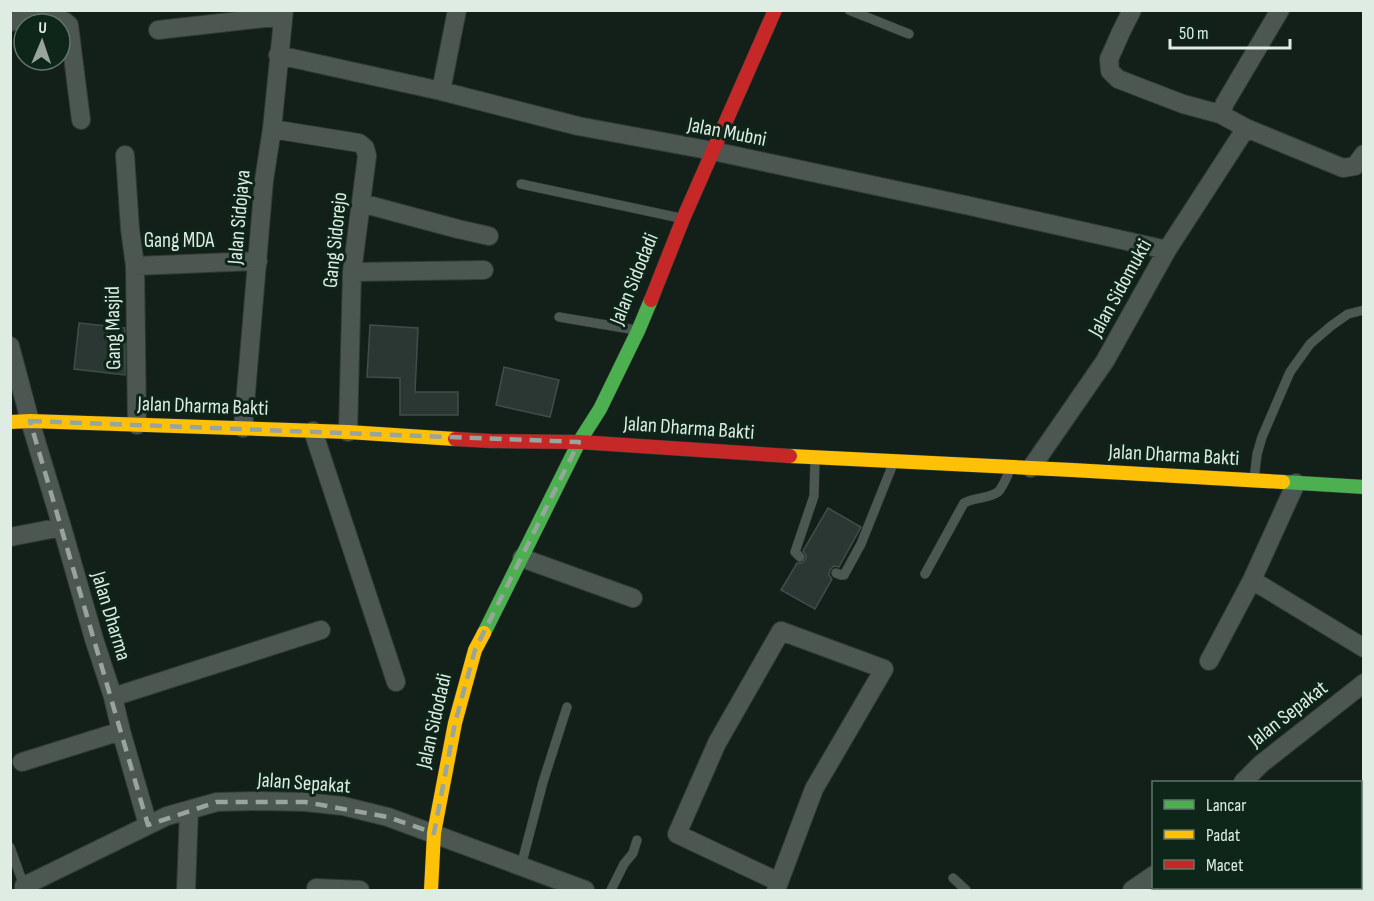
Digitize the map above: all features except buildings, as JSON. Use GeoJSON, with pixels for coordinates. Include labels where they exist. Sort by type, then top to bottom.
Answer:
{"type":"FeatureCollection","features":[{"type":"Feature","properties":{"kind":"main road","name":"Jalan Sidodadi"},"geometry":{"type":"LineString","coordinates":[[431,891],[434,833],[455,723],[475,650],[579,442],[600,409],[638,331],[682,219],[775,10]]}},
{"type":"Feature","properties":{"kind":"main road","name":"Jalan Dharma Bakti"},"geometry":{"type":"LineString","coordinates":[[10,422],[243,428],[491,441],[579,442],[816,458],[1364,487]]}},
{"type":"Feature","properties":{"kind":"street"},"geometry":{"type":"LineString","coordinates":[[441,91],[458,10]]}},
{"type":"Feature","properties":{"kind":"street"},"geometry":{"type":"LineString","coordinates":[[1132,10],[1109,60],[1110,71],[1118,79],[1183,104],[1220,114],[1246,128],[1343,168],[1356,166],[1364,154]]}},
{"type":"Feature","properties":{"kind":"street"},"geometry":{"type":"LineString","coordinates":[[1220,114],[1280,10]]}},
{"type":"Feature","properties":{"kind":"street"},"geometry":{"type":"LineString","coordinates":[[158,30],[197,18],[283,13]]}},
{"type":"Feature","properties":{"kind":"street","name":"Jalan Sidojaya"},"geometry":{"type":"LineString","coordinates":[[243,428],[264,180],[272,129],[283,13]]}},
{"type":"Feature","properties":{"kind":"street"},"geometry":{"type":"LineString","coordinates":[[10,22],[52,16],[64,19],[69,25],[81,120]]}},
{"type":"Feature","properties":{"kind":"street","name":"Jalan Mubni"},"geometry":{"type":"LineString","coordinates":[[278,55],[441,91],[578,126],[713,151],[1167,250]]}},
{"type":"Feature","properties":{"kind":"street","name":"Jalan Sidomukti"},"geometry":{"type":"LineString","coordinates":[[1031,468],[1105,361],[1167,250],[1246,128]]}},
{"type":"Feature","properties":{"kind":"street","name":"Gang Sidorejo"},"geometry":{"type":"LineString","coordinates":[[272,129],[359,143],[365,148],[367,156],[352,272],[348,432]]}},
{"type":"Feature","properties":{"kind":"street","name":"Gang MDA"},"geometry":{"type":"LineString","coordinates":[[125,156],[135,266],[258,261]]}},
{"type":"Feature","properties":{"kind":"street"},"geometry":{"type":"LineString","coordinates":[[361,203],[489,236]]}},
{"type":"Feature","properties":{"kind":"street","name":"Gang Masjid"},"geometry":{"type":"LineString","coordinates":[[135,266],[137,425]]}},
{"type":"Feature","properties":{"kind":"street"},"geometry":{"type":"LineString","coordinates":[[352,272],[484,270]]}},
{"type":"Feature","properties":{"kind":"street","name":"Jalan Dharma"},"geometry":{"type":"LineString","coordinates":[[10,346],[30,421],[113,697],[148,825]]}},
{"type":"Feature","properties":{"kind":"street"},"geometry":{"type":"LineString","coordinates":[[314,431],[396,682]]}},
{"type":"Feature","properties":{"kind":"street"},"geometry":{"type":"LineString","coordinates":[[1209,661],[1252,580],[1296,483]]}},
{"type":"Feature","properties":{"kind":"street"},"geometry":{"type":"LineString","coordinates":[[10,537],[62,527]]}},
{"type":"Feature","properties":{"kind":"street"},"geometry":{"type":"LineString","coordinates":[[522,558],[633,598]]}},
{"type":"Feature","properties":{"kind":"street"},"geometry":{"type":"LineString","coordinates":[[1252,580],[1364,648]]}},
{"type":"Feature","properties":{"kind":"street"},"geometry":{"type":"LineString","coordinates":[[113,697],[321,630]]}},
{"type":"Feature","properties":{"kind":"street"},"geometry":{"type":"LineString","coordinates":[[781,630],[884,669],[814,789],[778,886],[678,834],[717,743],[781,630]]}},
{"type":"Feature","properties":{"kind":"street","name":"Jalan Sepakat"},"geometry":{"type":"LineString","coordinates":[[1245,781],[1261,764],[1361,689]]}},
{"type":"Feature","properties":{"kind":"street"},"geometry":{"type":"LineString","coordinates":[[22,762],[121,732]]}},
{"type":"Feature","properties":{"kind":"street","name":"Jalan Sepakat"},"geometry":{"type":"LineString","coordinates":[[24,888],[167,816],[217,802],[271,801],[333,805],[388,817],[521,866],[549,880],[585,891]]}},
{"type":"Feature","properties":{"kind":"street"},"geometry":{"type":"LineString","coordinates":[[186,891],[189,810]]}},
{"type":"Feature","properties":{"kind":"street"},"geometry":{"type":"LineString","coordinates":[[1132,891],[1152,876]]}},
{"type":"Feature","properties":{"kind":"street"},"geometry":{"type":"LineString","coordinates":[[316,891],[316,888],[360,891]]}},
{"type":"Feature","properties":{"kind":"lane"},"geometry":{"type":"LineString","coordinates":[[849,10],[909,34]]}},
{"type":"Feature","properties":{"kind":"lane"},"geometry":{"type":"LineString","coordinates":[[521,184],[682,219]]}},
{"type":"Feature","properties":{"kind":"lane"},"geometry":{"type":"LineString","coordinates":[[1254,481],[1257,454],[1262,437],[1290,372],[1311,344],[1331,326],[1348,314],[1364,310]]}},
{"type":"Feature","properties":{"kind":"lane"},"geometry":{"type":"LineString","coordinates":[[559,317],[638,331]]}},
{"type":"Feature","properties":{"kind":"lane"},"geometry":{"type":"LineString","coordinates":[[800,557],[795,552],[814,496],[816,458]]}},
{"type":"Feature","properties":{"kind":"lane"},"geometry":{"type":"LineString","coordinates":[[836,573],[844,575],[861,544],[894,462]]}},
{"type":"Feature","properties":{"kind":"lane"},"geometry":{"type":"LineString","coordinates":[[925,574],[964,503],[999,491],[1011,468]]}},
{"type":"Feature","properties":{"kind":"lane"},"geometry":{"type":"LineString","coordinates":[[521,866],[543,782],[567,708]]}},
{"type":"Feature","properties":{"kind":"lane"},"geometry":{"type":"LineString","coordinates":[[611,891],[624,864],[633,853],[637,840]]}},
{"type":"Feature","properties":{"kind":"lane"},"geometry":{"type":"LineString","coordinates":[[10,847],[24,888]]}},
{"type":"Feature","properties":{"kind":"lane"},"geometry":{"type":"LineString","coordinates":[[953,878],[966,891]]}},
{"type":"Feature","properties":{"kind":"highlighted area"},"geometry":{"type":"Polygon","coordinates":[[[30,421],[579,442],[475,650],[455,723],[434,833],[388,817],[305,802],[217,802],[148,825],[30,421]]]}},
{"type":"Feature","properties":{"kind":"traffic: fast"},"geometry":{"type":"LineString","coordinates":[[484,633],[579,442],[600,409],[651,300]]}},
{"type":"Feature","properties":{"kind":"traffic: fast"},"geometry":{"type":"LineString","coordinates":[[1283,482],[1364,487]]}},
{"type":"Feature","properties":{"kind":"traffic: slow"},"geometry":{"type":"LineString","coordinates":[[10,422],[348,432],[455,439]]}},
{"type":"Feature","properties":{"kind":"traffic: slow"},"geometry":{"type":"LineString","coordinates":[[790,456],[1283,482]]}},
{"type":"Feature","properties":{"kind":"traffic: slow"},"geometry":{"type":"LineString","coordinates":[[431,890],[434,833],[455,723],[475,650],[484,633]]}},
{"type":"Feature","properties":{"kind":"traffic: jam"},"geometry":{"type":"LineString","coordinates":[[651,300],[683,219],[775,10]]}},
{"type":"Feature","properties":{"kind":"traffic: jam"},"geometry":{"type":"LineString","coordinates":[[455,439],[579,442],[790,456]]}}]}
